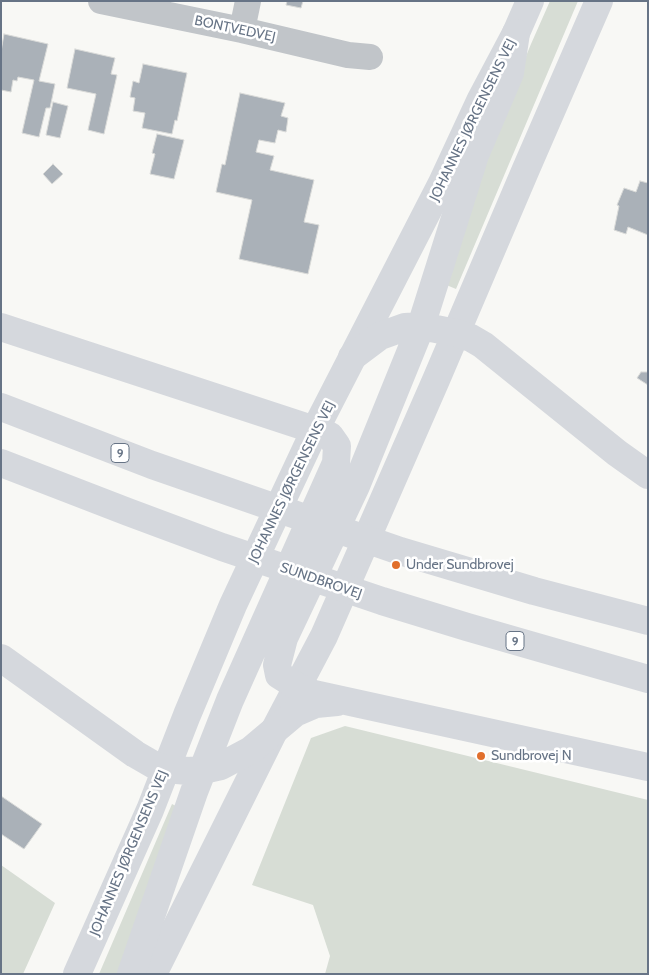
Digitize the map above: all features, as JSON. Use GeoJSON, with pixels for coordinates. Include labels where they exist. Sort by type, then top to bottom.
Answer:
{"type":"FeatureCollection","features":[{"type":"Feature","properties":{"kind":"main road","name":"JOHANNES JØRGENSENS VEJ"},"geometry":{"type":"LineString","coordinates":[[77,974],[150,810],[233,605],[315,430],[442,183],[530,1]]}},
{"type":"Feature","properties":{"kind":"main road"},"geometry":{"type":"LineString","coordinates":[[153,974],[324,636],[599,1]]}},
{"type":"Feature","properties":{"kind":"main road"},"geometry":{"type":"LineString","coordinates":[[516,33],[510,73],[475,155],[421,326],[356,486],[284,638],[277,665],[279,675],[298,688],[314,694],[648,767]]}},
{"type":"Feature","properties":{"kind":"main road"},"geometry":{"type":"LineString","coordinates":[[352,357],[380,336],[405,327],[421,326],[456,332],[483,345],[617,453],[648,475]]}},
{"type":"Feature","properties":{"kind":"main road"},"geometry":{"type":"LineString","coordinates":[[1,327],[315,430],[330,436],[337,446],[336,463],[230,700],[203,770],[131,974]]}},
{"type":"Feature","properties":{"kind":"main road","name":"9"},"geometry":{"type":"LineString","coordinates":[[1,407],[152,465],[400,551],[534,591],[648,621]]}},
{"type":"Feature","properties":{"kind":"main road","name":"SUNDBROVEJ"},"geometry":{"type":"LineString","coordinates":[[1,463],[222,547],[382,601],[648,679]]}},
{"type":"Feature","properties":{"kind":"main road"},"geometry":{"type":"LineString","coordinates":[[1,658],[134,754],[165,769],[188,771],[221,766],[251,750],[295,713],[316,704],[351,702]]}},
{"type":"Feature","properties":{"kind":"street","name":"BONTVEDVEJ"},"geometry":{"type":"LineString","coordinates":[[101,1],[242,30],[348,55],[370,57]]}},
{"type":"Feature","properties":{"kind":"street"},"geometry":{"type":"LineString","coordinates":[[242,30],[248,1]]}},
{"type":"Feature","properties":{"kind":"shaded area"},"geometry":{"type":"Polygon","coordinates":[[[550,1],[578,1],[456,289],[444,284],[493,136],[550,1]]]}},
{"type":"Feature","properties":{"kind":"shaded area"},"geometry":{"type":"Polygon","coordinates":[[[345,726],[648,800],[648,974],[325,974],[330,956],[313,905],[252,885],[311,738],[345,726]]]}},
{"type":"Feature","properties":{"kind":"shaded area"},"geometry":{"type":"Polygon","coordinates":[[[172,804],[178,807],[122,974],[99,974],[172,804]]]}},
{"type":"Feature","properties":{"kind":"shaded area"},"geometry":{"type":"Polygon","coordinates":[[[1,865],[55,903],[23,974],[1,974],[1,865]]]}},
{"type":"Feature","properties":{"kind":"building"},"geometry":{"type":"Polygon","coordinates":[[[287,1],[303,1],[301,8],[286,5],[287,1]]]}},
{"type":"Feature","properties":{"kind":"building"},"geometry":{"type":"Polygon","coordinates":[[[4,34],[48,44],[39,81],[55,84],[50,108],[46,108],[39,137],[22,133],[34,80],[18,77],[17,81],[13,80],[11,92],[1,90],[1,52],[4,34]]]}},
{"type":"Feature","properties":{"kind":"building"},"geometry":{"type":"Polygon","coordinates":[[[75,49],[115,58],[111,74],[117,75],[104,134],[88,130],[96,94],[67,88],[75,49]]]}},
{"type":"Feature","properties":{"kind":"building"},"geometry":{"type":"Polygon","coordinates":[[[143,64],[187,73],[177,121],[175,120],[172,134],[142,128],[145,113],[133,111],[135,98],[130,97],[133,81],[139,83],[143,64]]]}},
{"type":"Feature","properties":{"kind":"building"},"geometry":{"type":"Polygon","coordinates":[[[240,93],[285,103],[281,116],[288,118],[286,132],[278,130],[275,143],[259,140],[256,152],[274,156],[270,170],[314,180],[304,222],[319,225],[308,274],[239,259],[252,200],[216,192],[222,164],[225,165],[240,93]]]}},
{"type":"Feature","properties":{"kind":"building"},"geometry":{"type":"Polygon","coordinates":[[[53,102],[68,106],[60,138],[46,135],[53,102]]]}},
{"type":"Feature","properties":{"kind":"building"},"geometry":{"type":"Polygon","coordinates":[[[157,134],[184,140],[174,179],[150,174],[155,154],[152,153],[157,134]]]}},
{"type":"Feature","properties":{"kind":"building"},"geometry":{"type":"Polygon","coordinates":[[[53,164],[63,174],[52,184],[43,174],[53,164]]]}},
{"type":"Feature","properties":{"kind":"building"},"geometry":{"type":"Polygon","coordinates":[[[640,181],[648,183],[648,235],[628,227],[626,234],[614,230],[619,206],[617,205],[624,188],[636,192],[640,181]]]}},
{"type":"Feature","properties":{"kind":"building"},"geometry":{"type":"Polygon","coordinates":[[[641,372],[648,372],[648,385],[637,378],[641,372]]]}},
{"type":"Feature","properties":{"kind":"building"},"geometry":{"type":"Polygon","coordinates":[[[1,796],[42,824],[24,849],[1,834],[1,796]]]}},
{"type":"Feature","properties":{"kind":"place","name":"Under Sundbrovej"},"geometry":{"type":"Point","coordinates":[396,565]}},
{"type":"Feature","properties":{"kind":"place","name":"Sundbrovej N"},"geometry":{"type":"Point","coordinates":[481,756]}}]}
